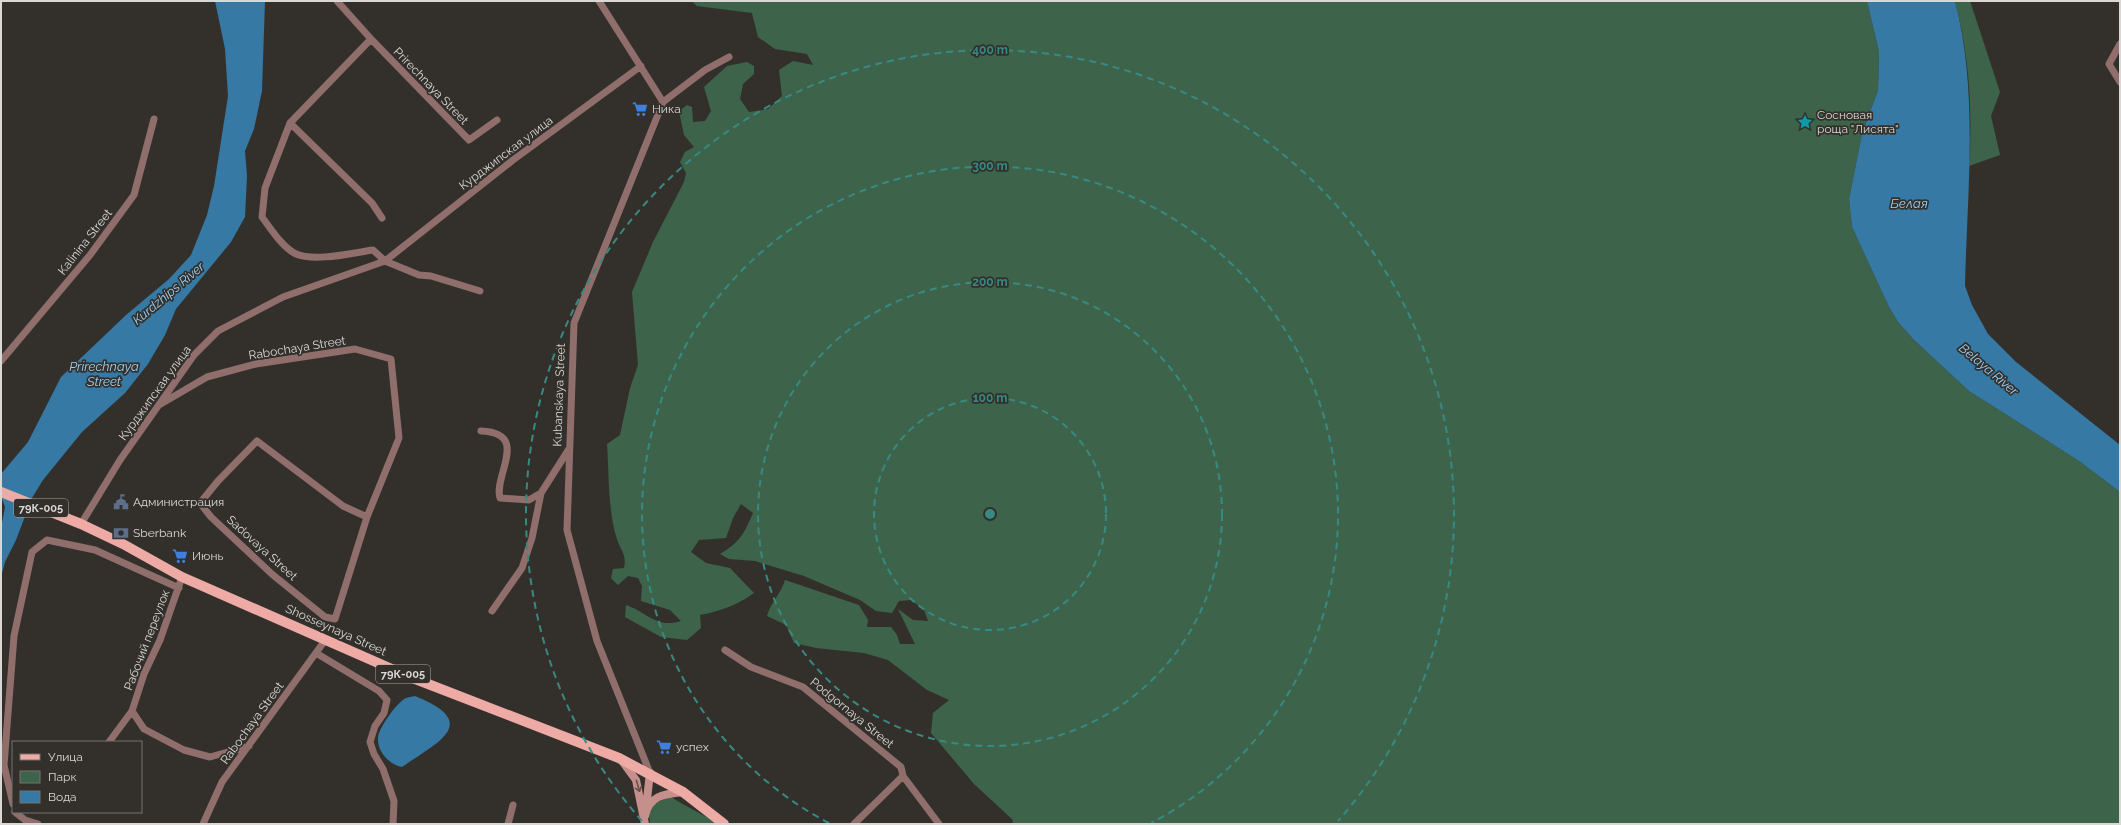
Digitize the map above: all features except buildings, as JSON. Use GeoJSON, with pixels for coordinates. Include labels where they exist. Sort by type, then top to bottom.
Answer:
{"type":"FeatureCollection","features":[{"type":"Feature","properties":{"kind":"main road","name":"Shosseynaya Street"},"geometry":{"type":"LineString","coordinates":[[1,492],[81,524],[124,544],[182,577],[410,677],[619,758],[650,773],[683,792],[724,824]]}},
{"type":"Feature","properties":{"kind":"main road"},"geometry":{"type":"LineString","coordinates":[[619,758],[636,780],[645,821]]}},
{"type":"Feature","properties":{"kind":"main road"},"geometry":{"type":"LineString","coordinates":[[645,821],[650,773]]}},
{"type":"Feature","properties":{"kind":"main road"},"geometry":{"type":"LineString","coordinates":[[645,821],[647,807],[658,796],[666,793],[683,792]]}},
{"type":"Feature","properties":{"kind":"street","name":"Prirechnaya Street"},"geometry":{"type":"LineString","coordinates":[[336,1],[469,140],[497,120]]}},
{"type":"Feature","properties":{"kind":"street"},"geometry":{"type":"LineString","coordinates":[[599,1],[663,102],[705,70],[729,57]]}},
{"type":"Feature","properties":{"kind":"street"},"geometry":{"type":"LineString","coordinates":[[371,39],[290,123],[265,188],[262,217],[278,238],[295,253],[313,257],[373,250],[385,260],[419,275],[431,276],[480,291]]}},
{"type":"Feature","properties":{"kind":"street"},"geometry":{"type":"LineString","coordinates":[[2120,44],[2109,64],[2120,82]]}},
{"type":"Feature","properties":{"kind":"street","name":"Курджипская улица"},"geometry":{"type":"LineString","coordinates":[[81,524],[120,460],[194,355],[218,331],[283,297],[385,260],[513,160],[641,66]]}},
{"type":"Feature","properties":{"kind":"street","name":"Kubanskaya Street"},"geometry":{"type":"LineString","coordinates":[[650,773],[597,641],[567,530],[574,323],[663,102]]}},
{"type":"Feature","properties":{"kind":"street","name":"Kalinina Street"},"geometry":{"type":"LineString","coordinates":[[1,361],[90,255],[134,195],[154,119]]}},
{"type":"Feature","properties":{"kind":"street"},"geometry":{"type":"LineString","coordinates":[[290,123],[372,202],[382,218]]}},
{"type":"Feature","properties":{"kind":"street","name":"Rabochaya Street"},"geometry":{"type":"LineString","coordinates":[[159,405],[207,377],[256,364],[355,349],[390,360],[399,438],[367,517],[334,619]]}},
{"type":"Feature","properties":{"kind":"street"},"geometry":{"type":"LineString","coordinates":[[481,431],[492,431],[501,437],[506,444],[508,451],[499,485],[500,498],[529,500],[541,493]]}},
{"type":"Feature","properties":{"kind":"street","name":"Sadovaya Street"},"geometry":{"type":"LineString","coordinates":[[334,619],[325,617],[273,576],[211,517],[200,503],[218,481],[257,440],[343,506],[367,517]]}},
{"type":"Feature","properties":{"kind":"street"},"geometry":{"type":"LineString","coordinates":[[492,611],[528,557],[541,493],[569,449]]}},
{"type":"Feature","properties":{"kind":"street"},"geometry":{"type":"LineString","coordinates":[[12,800],[4,765],[14,636],[32,552],[47,540],[95,550],[179,588]]}},
{"type":"Feature","properties":{"kind":"street","name":"Рабочий переулок"},"geometry":{"type":"LineString","coordinates":[[110,741],[132,711],[144,674],[160,640],[182,577]]}},
{"type":"Feature","properties":{"kind":"street","name":"Rabochaya Street"},"geometry":{"type":"LineString","coordinates":[[203,824],[222,782],[326,639]]}},
{"type":"Feature","properties":{"kind":"street","name":"Podgornaya Street"},"geometry":{"type":"LineString","coordinates":[[725,650],[751,667],[803,687],[901,768],[903,776],[940,824]]}},
{"type":"Feature","properties":{"kind":"street"},"geometry":{"type":"LineString","coordinates":[[316,653],[379,691],[387,700],[384,713],[375,726],[370,742],[374,754],[383,769],[394,801],[393,824]]}},
{"type":"Feature","properties":{"kind":"street"},"geometry":{"type":"LineString","coordinates":[[132,711],[144,729],[184,750],[210,757],[249,746]]}},
{"type":"Feature","properties":{"kind":"street"},"geometry":{"type":"LineString","coordinates":[[854,824],[903,776]]}},
{"type":"Feature","properties":{"kind":"street"},"geometry":{"type":"LineString","coordinates":[[508,824],[513,805]]}},
{"type":"Feature","properties":{"kind":"street"},"geometry":{"type":"LineString","coordinates":[[16,813],[25,820],[38,824]]}},
{"type":"Feature","properties":{"kind":"green space"},"geometry":{"type":"Polygon","coordinates":[[[691,1],[1867,1],[1879,52],[1878,90],[1862,134],[1849,199],[1852,227],[1889,307],[1898,322],[1914,340],[1969,391],[2079,461],[2120,492],[2120,824],[1012,824],[1013,820],[974,784],[931,733],[933,713],[949,700],[927,690],[888,660],[864,653],[816,648],[794,643],[786,625],[767,616],[785,580],[859,605],[868,620],[867,627],[891,627],[897,635],[900,644],[915,644],[898,609],[913,620],[928,621],[924,610],[911,600],[899,601],[892,613],[876,611],[860,600],[804,576],[755,561],[729,559],[720,554],[741,537],[753,513],[741,504],[733,518],[726,538],[699,540],[691,552],[706,563],[730,568],[754,593],[728,607],[715,612],[700,615],[701,628],[687,640],[661,637],[625,617],[626,605],[658,621],[672,623],[681,621],[670,610],[641,601],[642,586],[638,578],[628,576],[618,585],[611,578],[613,569],[624,568],[625,560],[617,539],[612,517],[609,492],[607,444],[620,435],[630,388],[638,365],[632,292],[653,242],[684,182],[686,173],[680,162],[685,152],[694,147],[684,135],[679,111],[687,105],[692,107],[693,122],[705,121],[711,111],[704,87],[727,66],[747,62],[754,66],[754,74],[743,84],[740,99],[749,112],[768,109],[782,96],[779,70],[793,61],[813,65],[807,54],[775,49],[758,37],[752,13],[697,6],[691,1]]]}},
{"type":"Feature","properties":{"kind":"green space"},"geometry":{"type":"Polygon","coordinates":[[[1955,1],[1970,1],[2000,92],[1991,116],[2000,155],[1969,166],[1969,83],[1964,41],[1955,1]]]}},
{"type":"Feature","properties":{"kind":"green space"},"geometry":{"type":"Polygon","coordinates":[[[671,797],[717,824],[650,824],[649,813],[654,803],[671,797]]]}},
{"type":"Feature","properties":{"kind":"water","name":"Prirechnaya Street"},"geometry":{"type":"Polygon","coordinates":[[[215,1],[265,1],[262,91],[254,129],[245,151],[247,176],[245,217],[231,242],[176,309],[165,335],[148,364],[125,393],[82,432],[43,480],[32,498],[16,540],[5,562],[1,577],[1,528],[5,507],[1,496],[1,474],[28,442],[61,377],[126,315],[169,279],[191,255],[207,215],[214,186],[228,96],[225,49],[215,1]]]}},
{"type":"Feature","properties":{"kind":"water","name":"Белая"},"geometry":{"type":"Polygon","coordinates":[[[1867,1],[1955,1],[1967,71],[1969,107],[1970,143],[1965,286],[1972,305],[1988,334],[2016,362],[2120,445],[2120,492],[2079,461],[1969,391],[1914,340],[1898,322],[1889,307],[1852,227],[1849,199],[1862,134],[1878,90],[1879,52],[1867,1]]]}},
{"type":"Feature","properties":{"kind":"water"},"geometry":{"type":"Polygon","coordinates":[[[415,696],[435,706],[446,715],[450,724],[447,732],[440,741],[402,767],[397,766],[389,761],[382,753],[378,743],[379,734],[384,722],[402,700],[415,696]]]}},
{"type":"Feature","properties":{"kind":"place","name":"Ника"},"geometry":{"type":"Point","coordinates":[640,109]}},
{"type":"Feature","properties":{"kind":"place","name":"Сосновая роща \"Лисята\""},"geometry":{"type":"Point","coordinates":[1805,122]}},
{"type":"Feature","properties":{"kind":"place","name":"Администрация"},"geometry":{"type":"Point","coordinates":[121,502]}},
{"type":"Feature","properties":{"kind":"place","name":"Sberbank"},"geometry":{"type":"Point","coordinates":[121,533]}},
{"type":"Feature","properties":{"kind":"place","name":"Июнь"},"geometry":{"type":"Point","coordinates":[180,556]}},
{"type":"Feature","properties":{"kind":"place","name":"успех"},"geometry":{"type":"Point","coordinates":[664,747]}},
{"type":"Feature","properties":{"kind":"water label","name":"Kurdzhips River"},"geometry":{"type":"Point","coordinates":[168,293]}},
{"type":"Feature","properties":{"kind":"water label","name":"Belaya River"},"geometry":{"type":"Point","coordinates":[1989,369]}}]}
